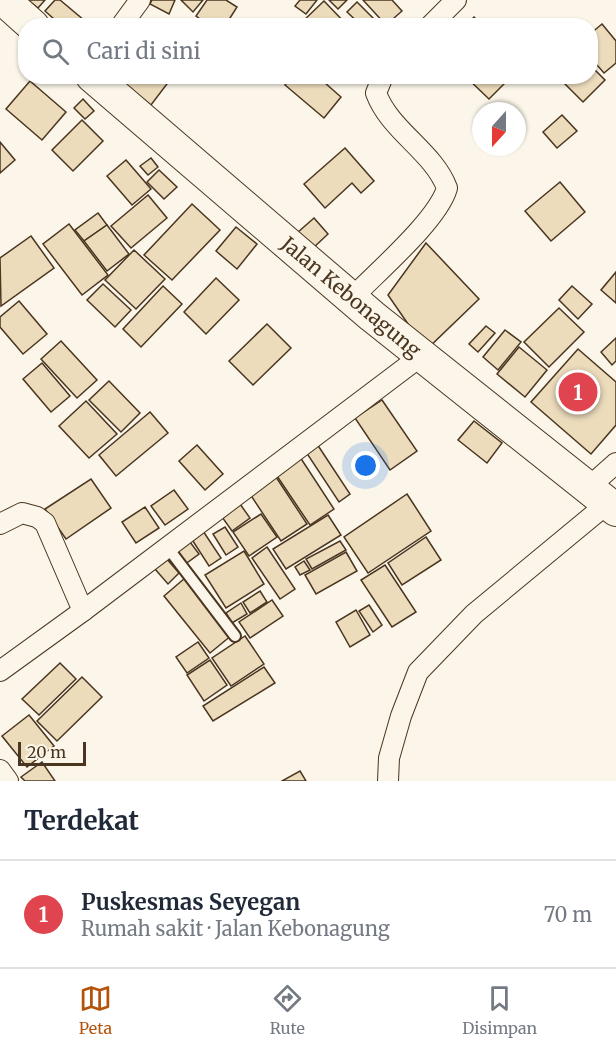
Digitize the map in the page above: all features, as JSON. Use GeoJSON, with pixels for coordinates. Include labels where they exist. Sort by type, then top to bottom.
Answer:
{"type":"FeatureCollection","features":[{"type":"Feature","properties":{"kind":"main road"},"geometry":{"type":"LineString","coordinates":[[4,0],[24,18]]}},
{"type":"Feature","properties":{"kind":"main road","name":"Jalan Kebonagung"},"geometry":{"type":"LineString","coordinates":[[101,84],[421,356],[605,500]]}},
{"type":"Feature","properties":{"kind":"street"},"geometry":{"type":"LineString","coordinates":[[127,18],[140,0]]}},
{"type":"Feature","properties":{"kind":"street"},"geometry":{"type":"LineString","coordinates":[[438,18],[456,0]]}},
{"type":"Feature","properties":{"kind":"street"},"geometry":{"type":"LineString","coordinates":[[351,298],[413,235],[438,206],[447,188],[435,169],[384,111],[376,93],[380,84]]}},
{"type":"Feature","properties":{"kind":"street"},"geometry":{"type":"LineString","coordinates":[[0,671],[168,548],[421,356]]}},
{"type":"Feature","properties":{"kind":"street"},"geometry":{"type":"LineString","coordinates":[[388,781],[389,758],[401,716],[418,672],[474,614],[605,500],[616,463]]}},
{"type":"Feature","properties":{"kind":"street"},"geometry":{"type":"LineString","coordinates":[[0,524],[22,513],[37,517],[45,523],[83,611]]}},
{"type":"Feature","properties":{"kind":"street"},"geometry":{"type":"LineString","coordinates":[[0,770],[8,781]]}},
{"type":"Feature","properties":{"kind":"lane"},"geometry":{"type":"LineString","coordinates":[[168,548],[235,636]]}},
{"type":"Feature","properties":{"kind":"building"},"geometry":{"type":"Polygon","coordinates":[[[28,0],[45,0],[38,8],[28,0]]]}},
{"type":"Feature","properties":{"kind":"building"},"geometry":{"type":"Polygon","coordinates":[[[55,0],[60,0],[81,18],[53,18],[45,11],[55,0]]]}},
{"type":"Feature","properties":{"kind":"building"},"geometry":{"type":"Polygon","coordinates":[[[152,0],[175,0],[169,14],[150,4],[152,0]]]}},
{"type":"Feature","properties":{"kind":"building"},"geometry":{"type":"Polygon","coordinates":[[[181,0],[203,0],[193,12],[181,0]]]}},
{"type":"Feature","properties":{"kind":"building"},"geometry":{"type":"Polygon","coordinates":[[[207,0],[226,0],[237,7],[230,18],[199,18],[196,16],[207,0]]]}},
{"type":"Feature","properties":{"kind":"building"},"geometry":{"type":"Polygon","coordinates":[[[300,0],[317,0],[306,14],[295,6],[300,0]]]}},
{"type":"Feature","properties":{"kind":"building"},"geometry":{"type":"Polygon","coordinates":[[[329,0],[347,0],[338,9],[329,0]]]}},
{"type":"Feature","properties":{"kind":"building"},"geometry":{"type":"Polygon","coordinates":[[[363,0],[392,0],[402,11],[394,18],[380,18],[363,0]]]}},
{"type":"Feature","properties":{"kind":"building"},"geometry":{"type":"Polygon","coordinates":[[[324,1],[340,18],[306,18],[324,1]]]}},
{"type":"Feature","properties":{"kind":"building"},"geometry":{"type":"Polygon","coordinates":[[[357,2],[373,18],[353,18],[347,12],[357,2]]]}},
{"type":"Feature","properties":{"kind":"building"},"geometry":{"type":"Polygon","coordinates":[[[602,24],[616,41],[616,63],[604,73],[598,66],[598,27],[602,24]]]}},
{"type":"Feature","properties":{"kind":"building"},"geometry":{"type":"Polygon","coordinates":[[[598,73],[605,80],[583,102],[565,84],[598,84],[598,73]]]}},
{"type":"Feature","properties":{"kind":"building"},"geometry":{"type":"Polygon","coordinates":[[[27,84],[33,84],[66,112],[42,140],[6,109],[27,84]]]}},
{"type":"Feature","properties":{"kind":"building"},"geometry":{"type":"Polygon","coordinates":[[[124,84],[167,84],[151,105],[124,84]]]}},
{"type":"Feature","properties":{"kind":"building"},"geometry":{"type":"Polygon","coordinates":[[[326,84],[341,97],[324,118],[285,85],[326,84]]]}},
{"type":"Feature","properties":{"kind":"building"},"geometry":{"type":"Polygon","coordinates":[[[473,84],[504,84],[489,99],[473,84]]]}},
{"type":"Feature","properties":{"kind":"building"},"geometry":{"type":"Polygon","coordinates":[[[83,99],[94,111],[85,119],[74,108],[83,99]]]}},
{"type":"Feature","properties":{"kind":"building"},"geometry":{"type":"Polygon","coordinates":[[[562,115],[577,131],[557,148],[543,132],[562,115]]]}},
{"type":"Feature","properties":{"kind":"building"},"geometry":{"type":"Polygon","coordinates":[[[82,120],[103,141],[73,171],[52,150],[82,120]]]}},
{"type":"Feature","properties":{"kind":"building"},"geometry":{"type":"Polygon","coordinates":[[[0,142],[15,160],[0,173],[0,142]]]}},
{"type":"Feature","properties":{"kind":"building"},"geometry":{"type":"Polygon","coordinates":[[[345,148],[374,181],[361,193],[352,183],[325,208],[304,184],[345,148]]]}},
{"type":"Feature","properties":{"kind":"building"},"geometry":{"type":"Polygon","coordinates":[[[151,158],[158,167],[148,175],[140,166],[151,158]]]}},
{"type":"Feature","properties":{"kind":"building"},"geometry":{"type":"Polygon","coordinates":[[[126,160],[151,189],[132,205],[107,176],[126,160]]]}},
{"type":"Feature","properties":{"kind":"building"},"geometry":{"type":"Polygon","coordinates":[[[159,170],[177,187],[164,199],[147,182],[159,170]]]}},
{"type":"Feature","properties":{"kind":"building"},"geometry":{"type":"Polygon","coordinates":[[[560,182],[585,212],[551,241],[525,211],[560,182]]]}},
{"type":"Feature","properties":{"kind":"building"},"geometry":{"type":"Polygon","coordinates":[[[148,195],[167,218],[131,248],[111,226],[148,195]]]}},
{"type":"Feature","properties":{"kind":"building"},"geometry":{"type":"Polygon","coordinates":[[[192,204],[220,230],[172,280],[144,255],[192,204]]]}},
{"type":"Feature","properties":{"kind":"building"},"geometry":{"type":"Polygon","coordinates":[[[98,213],[107,225],[84,241],[75,230],[98,213]]]}},
{"type":"Feature","properties":{"kind":"building"},"geometry":{"type":"Polygon","coordinates":[[[314,218],[328,234],[312,249],[297,233],[314,218]]]}},
{"type":"Feature","properties":{"kind":"building"},"geometry":{"type":"Polygon","coordinates":[[[69,224],[108,275],[82,295],[43,244],[69,224]]]}},
{"type":"Feature","properties":{"kind":"building"},"geometry":{"type":"Polygon","coordinates":[[[107,225],[129,254],[107,271],[84,241],[107,225]]]}},
{"type":"Feature","properties":{"kind":"building"},"geometry":{"type":"Polygon","coordinates":[[[236,227],[257,244],[237,269],[216,251],[236,227]]]}},
{"type":"Feature","properties":{"kind":"building"},"geometry":{"type":"Polygon","coordinates":[[[31,236],[54,268],[1,306],[0,258],[31,236]]]}},
{"type":"Feature","properties":{"kind":"building"},"geometry":{"type":"Polygon","coordinates":[[[426,243],[479,299],[426,350],[388,295],[426,243]]]}},
{"type":"Feature","properties":{"kind":"building"},"geometry":{"type":"Polygon","coordinates":[[[134,250],[165,279],[136,309],[105,280],[134,250]]]}},
{"type":"Feature","properties":{"kind":"building"},"geometry":{"type":"Polygon","coordinates":[[[616,272],[616,303],[601,290],[616,272]]]}},
{"type":"Feature","properties":{"kind":"building"},"geometry":{"type":"Polygon","coordinates":[[[216,278],[239,300],[206,334],[184,312],[216,278]]]}},
{"type":"Feature","properties":{"kind":"building"},"geometry":{"type":"Polygon","coordinates":[[[103,284],[131,310],[115,327],[87,300],[103,284]]]}},
{"type":"Feature","properties":{"kind":"building"},"geometry":{"type":"Polygon","coordinates":[[[163,286],[182,304],[141,347],[123,329],[163,286]]]}},
{"type":"Feature","properties":{"kind":"building"},"geometry":{"type":"Polygon","coordinates":[[[572,286],[592,304],[578,319],[559,300],[572,286]]]}},
{"type":"Feature","properties":{"kind":"building"},"geometry":{"type":"Polygon","coordinates":[[[19,301],[47,334],[23,354],[0,327],[0,317],[19,301]]]}},
{"type":"Feature","properties":{"kind":"building"},"geometry":{"type":"Polygon","coordinates":[[[559,308],[584,332],[549,367],[524,342],[559,308]]]}},
{"type":"Feature","properties":{"kind":"building"},"geometry":{"type":"Polygon","coordinates":[[[267,324],[291,348],[253,385],[229,361],[267,324]]]}},
{"type":"Feature","properties":{"kind":"building"},"geometry":{"type":"Polygon","coordinates":[[[486,326],[495,333],[478,352],[469,344],[486,326]]]}},
{"type":"Feature","properties":{"kind":"building"},"geometry":{"type":"Polygon","coordinates":[[[505,330],[521,342],[498,370],[483,357],[505,330]]]}},
{"type":"Feature","properties":{"kind":"building"},"geometry":{"type":"Polygon","coordinates":[[[616,338],[616,361],[612,365],[601,352],[616,338]]]}},
{"type":"Feature","properties":{"kind":"building"},"geometry":{"type":"Polygon","coordinates":[[[61,341],[97,380],[77,398],[41,359],[61,341]]]}},
{"type":"Feature","properties":{"kind":"building"},"geometry":{"type":"Polygon","coordinates":[[[519,347],[547,370],[525,397],[497,374],[519,347]]]}},
{"type":"Feature","properties":{"kind":"building"},"geometry":{"type":"Polygon","coordinates":[[[578,349],[616,382],[616,425],[591,454],[531,402],[578,349]]]}},
{"type":"Feature","properties":{"kind":"building"},"geometry":{"type":"Polygon","coordinates":[[[42,363],[70,396],[51,412],[23,379],[42,363]]]}},
{"type":"Feature","properties":{"kind":"building"},"geometry":{"type":"Polygon","coordinates":[[[109,381],[140,413],[121,432],[89,400],[109,381]]]}},
{"type":"Feature","properties":{"kind":"building"},"geometry":{"type":"Polygon","coordinates":[[[382,400],[417,451],[390,470],[355,418],[382,400]]]}},
{"type":"Feature","properties":{"kind":"building"},"geometry":{"type":"Polygon","coordinates":[[[86,401],[117,434],[89,458],[59,426],[86,401]]]}},
{"type":"Feature","properties":{"kind":"building"},"geometry":{"type":"Polygon","coordinates":[[[150,412],[168,433],[116,476],[99,455],[150,412]]]}},
{"type":"Feature","properties":{"kind":"building"},"geometry":{"type":"Polygon","coordinates":[[[474,421],[502,443],[487,463],[458,440],[474,421]]]}},
{"type":"Feature","properties":{"kind":"building"},"geometry":{"type":"Polygon","coordinates":[[[317,444],[350,494],[339,502],[306,452],[317,444]]]}},
{"type":"Feature","properties":{"kind":"building"},"geometry":{"type":"Polygon","coordinates":[[[197,445],[223,474],[205,490],[179,461],[197,445]]]}},
{"type":"Feature","properties":{"kind":"building"},"geometry":{"type":"Polygon","coordinates":[[[298,454],[334,509],[310,525],[273,470],[298,454]]]}},
{"type":"Feature","properties":{"kind":"building"},"geometry":{"type":"Polygon","coordinates":[[[276,477],[307,524],[281,541],[250,494],[276,477]]]}},
{"type":"Feature","properties":{"kind":"building"},"geometry":{"type":"Polygon","coordinates":[[[91,479],[111,508],[66,539],[45,509],[91,479]]]}},
{"type":"Feature","properties":{"kind":"building"},"geometry":{"type":"Polygon","coordinates":[[[174,490],[188,509],[165,525],[151,506],[174,490]]]}},
{"type":"Feature","properties":{"kind":"building"},"geometry":{"type":"Polygon","coordinates":[[[407,494],[431,531],[368,573],[344,537],[407,494]]]}},
{"type":"Feature","properties":{"kind":"building"},"geometry":{"type":"Polygon","coordinates":[[[240,504],[250,518],[232,531],[222,517],[240,504]]]}},
{"type":"Feature","properties":{"kind":"building"},"geometry":{"type":"Polygon","coordinates":[[[145,507],[159,528],[136,543],[122,522],[145,507]]]}},
{"type":"Feature","properties":{"kind":"building"},"geometry":{"type":"Polygon","coordinates":[[[261,514],[277,537],[249,556],[233,532],[261,514]]]}},
{"type":"Feature","properties":{"kind":"building"},"geometry":{"type":"Polygon","coordinates":[[[328,515],[341,535],[286,569],[273,549],[328,515]]]}},
{"type":"Feature","properties":{"kind":"building"},"geometry":{"type":"Polygon","coordinates":[[[225,527],[238,547],[226,555],[213,534],[225,527]]]}},
{"type":"Feature","properties":{"kind":"building"},"geometry":{"type":"Polygon","coordinates":[[[203,531],[221,558],[209,566],[191,538],[203,531]]]}},
{"type":"Feature","properties":{"kind":"building"},"geometry":{"type":"Polygon","coordinates":[[[426,537],[441,560],[402,585],[388,563],[426,537]]]}},
{"type":"Feature","properties":{"kind":"building"},"geometry":{"type":"Polygon","coordinates":[[[187,538],[199,554],[184,565],[172,549],[187,538]]]}},
{"type":"Feature","properties":{"kind":"building"},"geometry":{"type":"Polygon","coordinates":[[[340,541],[346,550],[312,569],[306,559],[340,541]]]}},
{"type":"Feature","properties":{"kind":"building"},"geometry":{"type":"Polygon","coordinates":[[[267,547],[295,589],[280,599],[252,558],[267,547]]]}},
{"type":"Feature","properties":{"kind":"building"},"geometry":{"type":"Polygon","coordinates":[[[244,551],[264,584],[226,608],[205,575],[244,551]]]}},
{"type":"Feature","properties":{"kind":"building"},"geometry":{"type":"Polygon","coordinates":[[[346,552],[357,571],[316,594],[305,575],[346,552]]]}},
{"type":"Feature","properties":{"kind":"building"},"geometry":{"type":"Polygon","coordinates":[[[166,558],[179,573],[168,584],[155,569],[166,558]]]}},
{"type":"Feature","properties":{"kind":"building"},"geometry":{"type":"Polygon","coordinates":[[[304,561],[310,570],[300,575],[295,567],[304,561]]]}},
{"type":"Feature","properties":{"kind":"building"},"geometry":{"type":"Polygon","coordinates":[[[385,565],[416,612],[392,627],[361,580],[385,565]]]}},
{"type":"Feature","properties":{"kind":"building"},"geometry":{"type":"Polygon","coordinates":[[[185,578],[232,635],[210,653],[164,596],[185,578]]]}},
{"type":"Feature","properties":{"kind":"building"},"geometry":{"type":"Polygon","coordinates":[[[260,591],[267,602],[250,613],[243,602],[260,591]]]}},
{"type":"Feature","properties":{"kind":"building"},"geometry":{"type":"Polygon","coordinates":[[[272,600],[283,616],[250,638],[239,622],[272,600]]]}},
{"type":"Feature","properties":{"kind":"building"},"geometry":{"type":"Polygon","coordinates":[[[241,603],[247,614],[232,623],[226,613],[241,603]]]}},
{"type":"Feature","properties":{"kind":"building"},"geometry":{"type":"Polygon","coordinates":[[[369,605],[382,625],[373,632],[359,611],[369,605]]]}},
{"type":"Feature","properties":{"kind":"building"},"geometry":{"type":"Polygon","coordinates":[[[356,610],[370,635],[350,647],[336,622],[356,610]]]}},
{"type":"Feature","properties":{"kind":"building"},"geometry":{"type":"Polygon","coordinates":[[[245,636],[264,664],[231,686],[212,658],[245,636]]]}},
{"type":"Feature","properties":{"kind":"building"},"geometry":{"type":"Polygon","coordinates":[[[198,642],[209,658],[187,673],[176,657],[198,642]]]}},
{"type":"Feature","properties":{"kind":"building"},"geometry":{"type":"Polygon","coordinates":[[[210,660],[227,685],[204,701],[187,675],[210,660]]]}},
{"type":"Feature","properties":{"kind":"building"},"geometry":{"type":"Polygon","coordinates":[[[60,663],[76,679],[39,715],[22,699],[60,663]]]}},
{"type":"Feature","properties":{"kind":"building"},"geometry":{"type":"Polygon","coordinates":[[[264,667],[275,683],[213,721],[203,706],[264,667]]]}},
{"type":"Feature","properties":{"kind":"building"},"geometry":{"type":"Polygon","coordinates":[[[82,677],[102,697],[57,741],[37,721],[82,677]]]}},
{"type":"Feature","properties":{"kind":"building"},"geometry":{"type":"Polygon","coordinates":[[[29,715],[54,746],[27,767],[2,736],[29,715]]]}},
{"type":"Feature","properties":{"kind":"building"},"geometry":{"type":"Polygon","coordinates":[[[42,762],[55,781],[25,781],[21,777],[42,762]]]}},
{"type":"Feature","properties":{"kind":"building"},"geometry":{"type":"Polygon","coordinates":[[[300,771],[306,781],[282,781],[300,771]]]}},
{"type":"Feature","properties":{"kind":"place","name":"Puskesmas Seyegan"},"geometry":{"type":"Point","coordinates":[578,392]}}]}
